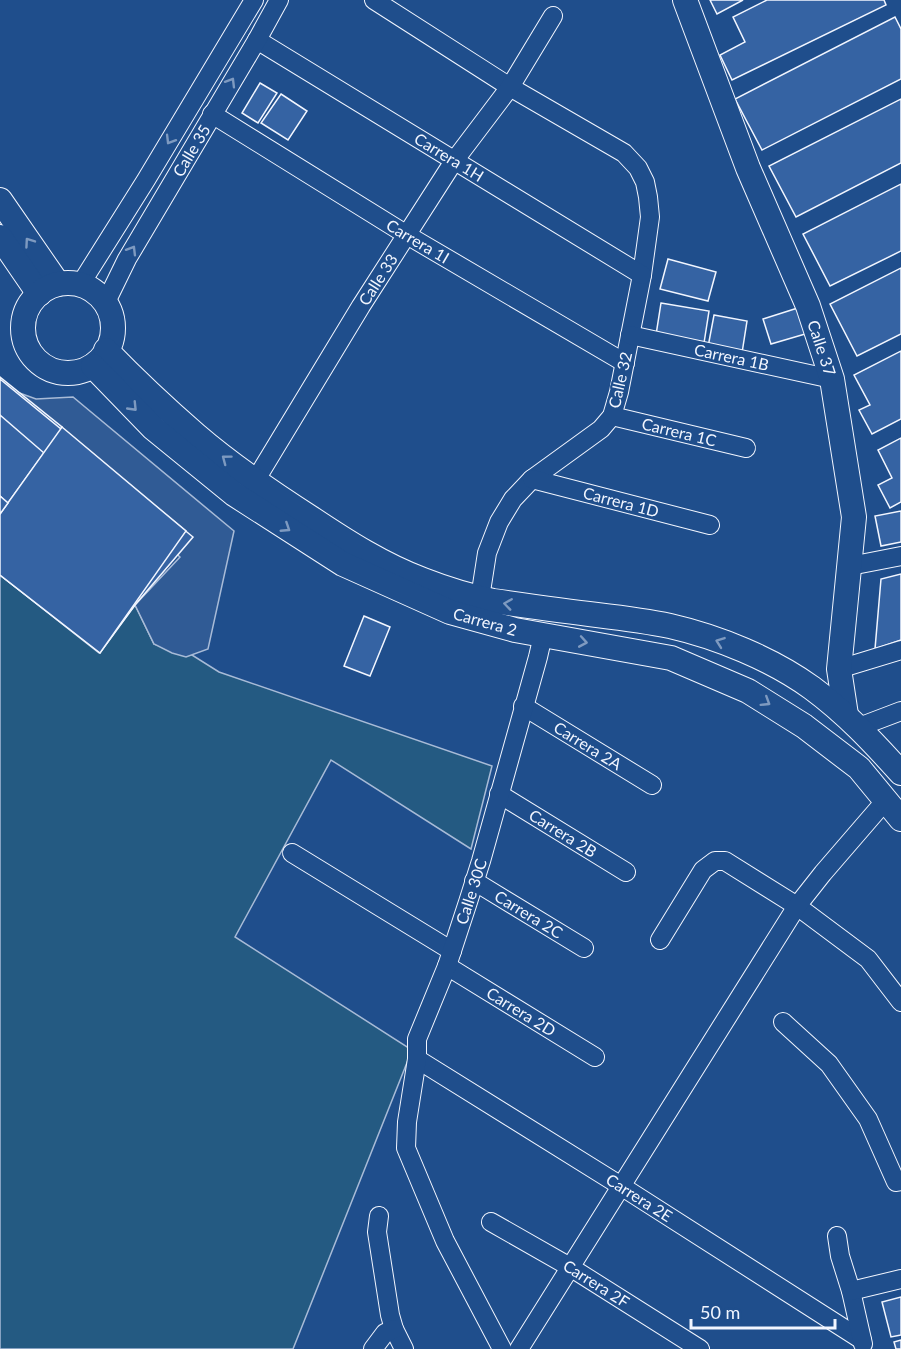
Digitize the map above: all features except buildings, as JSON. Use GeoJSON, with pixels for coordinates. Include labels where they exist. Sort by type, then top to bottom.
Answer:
{"type":"FeatureCollection","features":[{"type":"Feature","properties":{"kind":"main road","name":"Calle 37"},"geometry":{"type":"LineString","coordinates":[[685,0],[748,168],[808,306],[832,379],[854,517],[839,669],[852,721]]}},
{"type":"Feature","properties":{"kind":"main road"},"geometry":{"type":"LineString","coordinates":[[0,200],[59,288]]}},
{"type":"Feature","properties":{"kind":"main road"},"geometry":{"type":"LineString","coordinates":[[0,237],[59,288]]}},
{"type":"Feature","properties":{"kind":"main road"},"geometry":{"type":"LineString","coordinates":[[59,288],[94,291],[106,302],[113,326],[112,338],[100,358],[80,371],[66,373],[52,370],[39,363],[30,352],[24,339],[23,325],[26,311],[33,299],[59,288]]}},
{"type":"Feature","properties":{"kind":"main road","name":"Carrera 2"},"geometry":{"type":"LineString","coordinates":[[100,358],[128,372],[196,435],[255,480],[340,537],[382,561],[422,580],[493,602],[634,619],[670,626],[737,648],[775,665],[810,687],[852,721],[901,773]]}},
{"type":"Feature","properties":{"kind":"main road","name":"Carrera 2"},"geometry":{"type":"LineString","coordinates":[[100,358],[153,428],[234,494],[343,564],[450,612],[515,630],[670,658],[748,691],[804,726],[859,768],[901,819]]}},
{"type":"Feature","properties":{"kind":"street","name":"Calle 35"},"geometry":{"type":"LineString","coordinates":[[59,288],[146,180],[254,0]]}},
{"type":"Feature","properties":{"kind":"street","name":"Calle 35"},"geometry":{"type":"LineString","coordinates":[[106,302],[127,259],[279,0]]}},
{"type":"Feature","properties":{"kind":"street"},"geometry":{"type":"LineString","coordinates":[[374,0],[510,87]]}},
{"type":"Feature","properties":{"kind":"street","name":"Calle 33"},"geometry":{"type":"LineString","coordinates":[[255,480],[361,306],[454,161],[510,87],[553,16]]}},
{"type":"Feature","properties":{"kind":"street","name":"Carrera 1H"},"geometry":{"type":"LineString","coordinates":[[257,40],[642,275]]}},
{"type":"Feature","properties":{"kind":"street","name":"Calle 32"},"geometry":{"type":"LineString","coordinates":[[480,598],[487,553],[499,522],[513,499],[532,479],[601,429],[612,416],[642,275],[650,218],[645,182],[638,168],[624,153],[510,87]]}},
{"type":"Feature","properties":{"kind":"street","name":"Carrera 1I"},"geometry":{"type":"LineString","coordinates":[[212,114],[407,235],[625,363]]}},
{"type":"Feature","properties":{"kind":"street","name":"Carrera 1B"},"geometry":{"type":"LineString","coordinates":[[630,335],[832,379]]}},
{"type":"Feature","properties":{"kind":"street","name":"Carrera 1C"},"geometry":{"type":"LineString","coordinates":[[612,416],[746,448]]}},
{"type":"Feature","properties":{"kind":"street","name":"Carrera 1D"},"geometry":{"type":"LineString","coordinates":[[532,479],[710,525]]}},
{"type":"Feature","properties":{"kind":"street"},"geometry":{"type":"LineString","coordinates":[[850,566],[901,556]]}},
{"type":"Feature","properties":{"kind":"street","name":"Calle 30C"},"geometry":{"type":"LineString","coordinates":[[502,1349],[445,1241],[406,1148],[407,1122],[417,1059],[417,1039],[450,959],[481,861],[543,635]]}},
{"type":"Feature","properties":{"kind":"street"},"geometry":{"type":"LineString","coordinates":[[839,669],[901,650]]}},
{"type":"Feature","properties":{"kind":"street","name":"Carrera 2A"},"geometry":{"type":"LineString","coordinates":[[524,706],[652,785]]}},
{"type":"Feature","properties":{"kind":"street"},"geometry":{"type":"LineString","coordinates":[[852,721],[901,711]]}},
{"type":"Feature","properties":{"kind":"street","name":"Carrera 2B"},"geometry":{"type":"LineString","coordinates":[[499,794],[626,872]]}},
{"type":"Feature","properties":{"kind":"street"},"geometry":{"type":"LineString","coordinates":[[526,1347],[570,1267],[797,906],[886,800]]}},
{"type":"Feature","properties":{"kind":"street","name":"Carrera 2D"},"geometry":{"type":"LineString","coordinates":[[292,853],[595,1057]]}},
{"type":"Feature","properties":{"kind":"street"},"geometry":{"type":"LineString","coordinates":[[660,940],[704,870],[715,861],[725,861],[797,906],[868,959],[901,1002]]}},
{"type":"Feature","properties":{"kind":"street","name":"Carrera 2C"},"geometry":{"type":"LineString","coordinates":[[474,880],[584,948]]}},
{"type":"Feature","properties":{"kind":"street"},"geometry":{"type":"LineString","coordinates":[[783,1022],[829,1064],[868,1119],[896,1182],[901,1181]]}},
{"type":"Feature","properties":{"kind":"street","name":"Carrera 2E"},"geometry":{"type":"LineString","coordinates":[[417,1059],[621,1186],[863,1345]]}},
{"type":"Feature","properties":{"kind":"street"},"geometry":{"type":"LineString","coordinates":[[380,1216],[377,1232],[382,1269],[394,1329],[404,1349]]}},
{"type":"Feature","properties":{"kind":"street","name":"Carrera 2F"},"geometry":{"type":"LineString","coordinates":[[491,1222],[570,1267],[700,1349]]}},
{"type":"Feature","properties":{"kind":"street"},"geometry":{"type":"LineString","coordinates":[[837,1236],[863,1345]]}},
{"type":"Feature","properties":{"kind":"street"},"geometry":{"type":"LineString","coordinates":[[851,1292],[901,1279]]}},
{"type":"Feature","properties":{"kind":"street"},"geometry":{"type":"LineString","coordinates":[[373,1349],[385,1333],[394,1329]]}},
{"type":"Feature","properties":{"kind":"shaded area"},"geometry":{"type":"Polygon","coordinates":[[[0,384],[36,399],[73,397],[234,531],[208,649],[186,657],[154,644],[135,605],[180,557],[0,401],[0,384]]]}},
{"type":"Feature","properties":{"kind":"shaded area"},"geometry":{"type":"Polygon","coordinates":[[[0,575],[99,653],[135,605],[154,644],[192,655],[219,672],[492,766],[471,849],[331,760],[235,937],[412,1050],[293,1349],[0,1349],[0,575]]]}}]}
